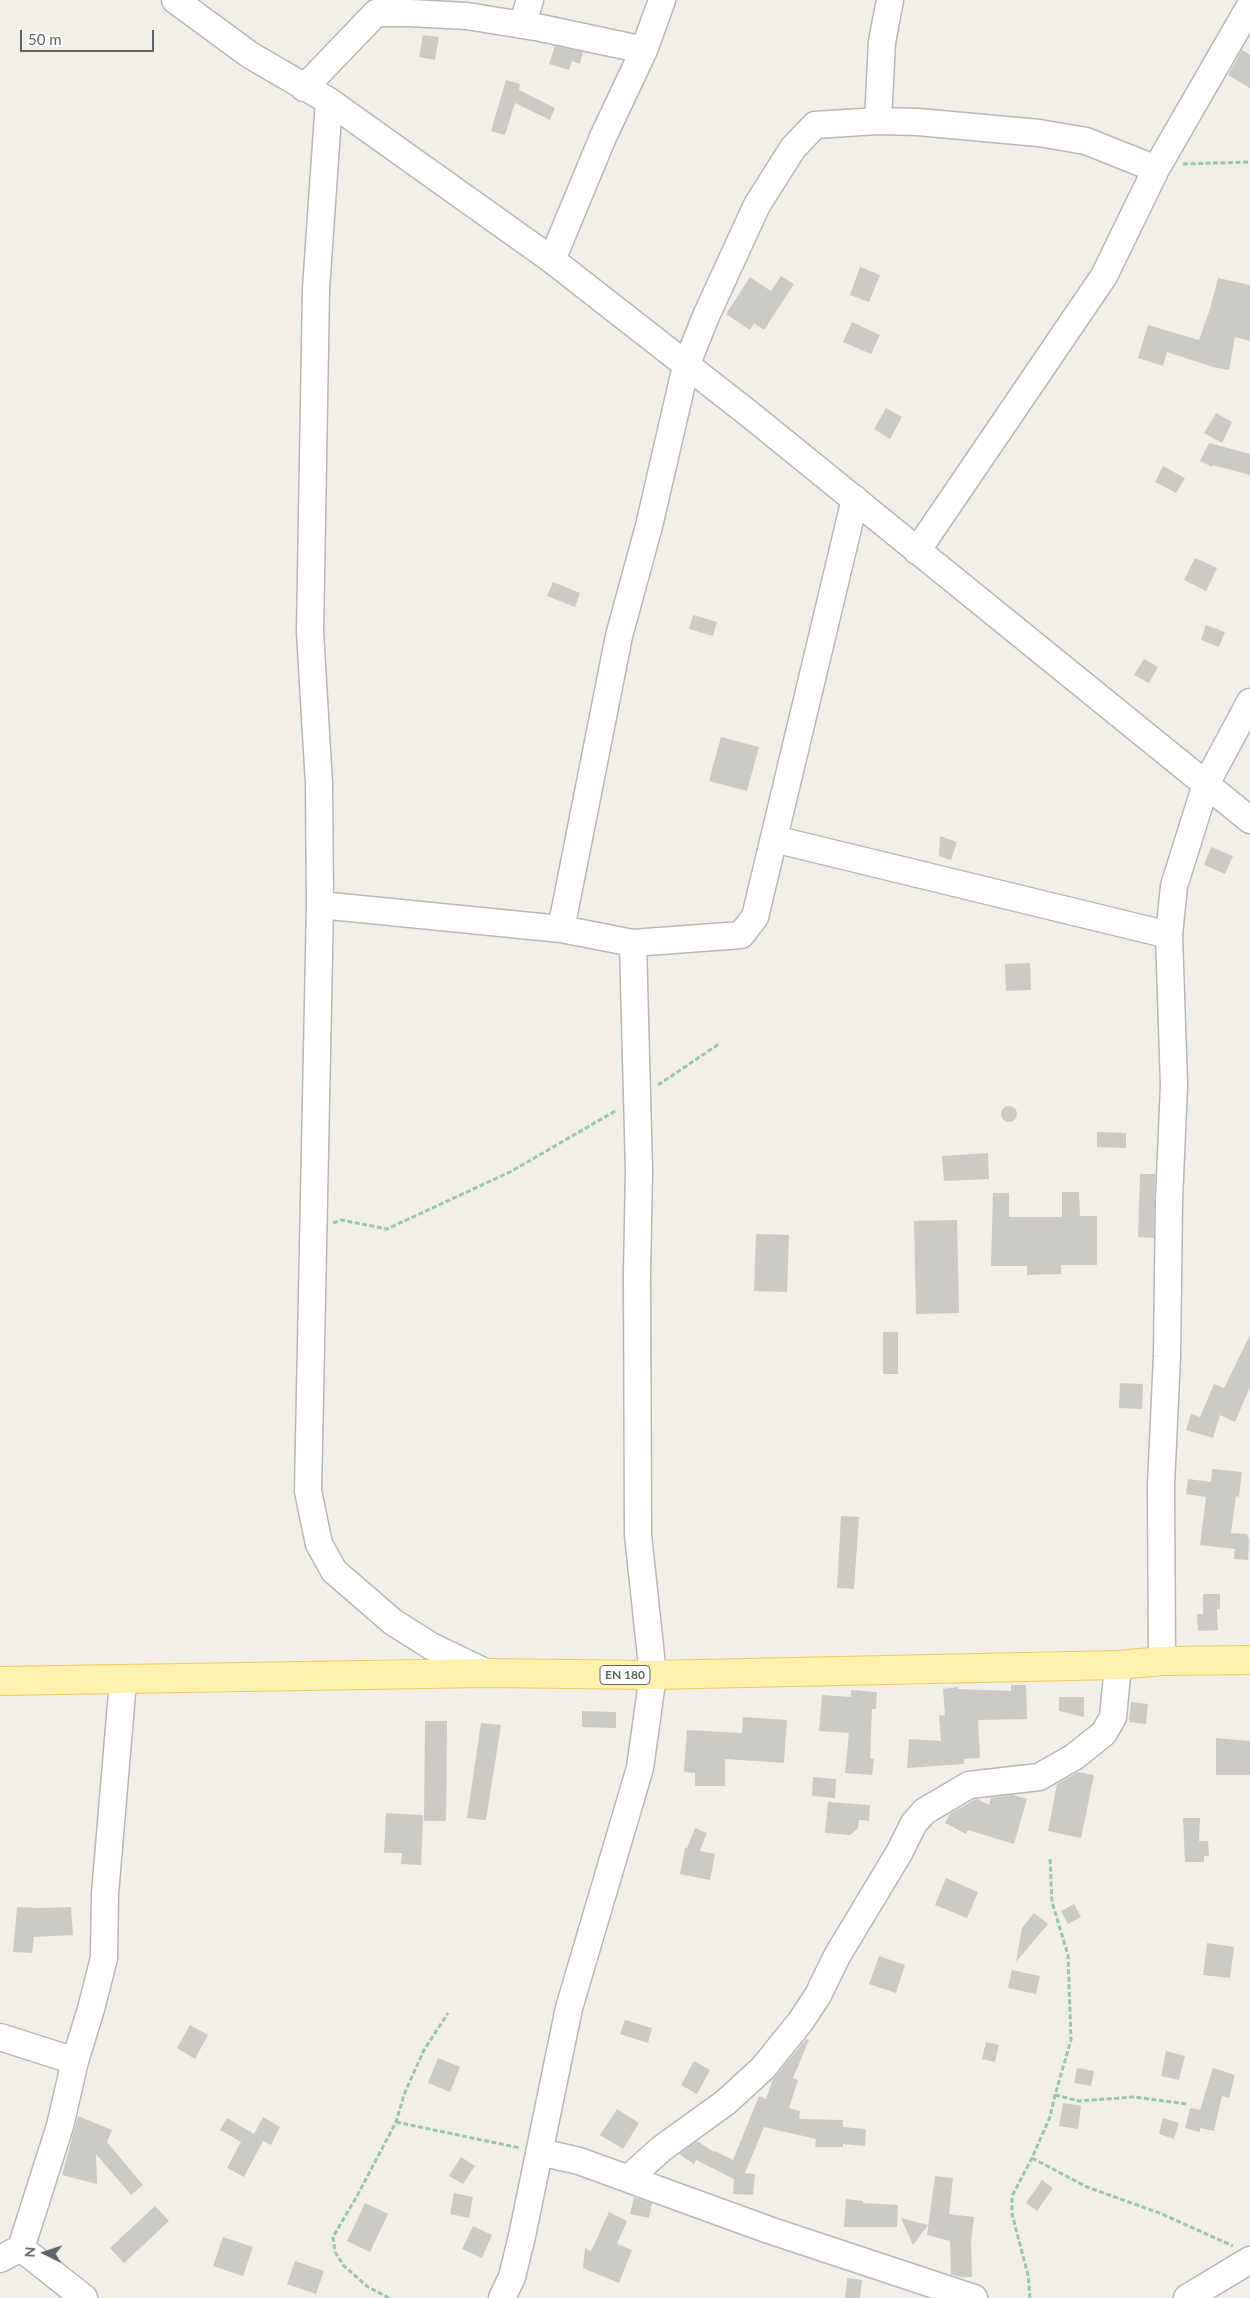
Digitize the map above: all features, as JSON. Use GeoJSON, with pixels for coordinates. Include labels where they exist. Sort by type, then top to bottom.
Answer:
{"type":"FeatureCollection","features":[{"type":"Feature","properties":{"kind":"main road","name":"EN 180"},"geometry":{"type":"LineString","coordinates":[[0,1681],[123,1681],[487,1673],[653,1676],[1250,1660]]}},
{"type":"Feature","properties":{"kind":"street"},"geometry":{"type":"LineString","coordinates":[[176,0],[250,54],[304,88],[329,101],[552,260],[855,499],[1250,820]]}},
{"type":"Feature","properties":{"kind":"street"},"geometry":{"type":"LineString","coordinates":[[522,24],[530,0]]}},
{"type":"Feature","properties":{"kind":"street"},"geometry":{"type":"LineString","coordinates":[[552,260],[602,137],[644,50],[662,0]]}},
{"type":"Feature","properties":{"kind":"street"},"geometry":{"type":"LineString","coordinates":[[878,121],[882,42],[890,0]]}},
{"type":"Feature","properties":{"kind":"street"},"geometry":{"type":"LineString","coordinates":[[917,551],[1104,276],[1156,169],[1250,6]]}},
{"type":"Feature","properties":{"kind":"street"},"geometry":{"type":"LineString","coordinates":[[304,88],[375,7],[409,12],[467,16],[522,24],[644,50]]}},
{"type":"Feature","properties":{"kind":"street"},"geometry":{"type":"LineString","coordinates":[[329,101],[316,289],[310,632],[319,784],[320,905],[308,1491],[319,1544],[334,1571],[393,1622],[431,1646],[487,1673]]}},
{"type":"Feature","properties":{"kind":"street"},"geometry":{"type":"LineString","coordinates":[[561,929],[619,636],[649,526],[686,366],[706,316],[757,205],[793,148],[815,125],[878,121],[985,128],[1077,139],[1108,148],[1156,169]]}},
{"type":"Feature","properties":{"kind":"street"},"geometry":{"type":"LineString","coordinates":[[320,905],[561,929],[633,943],[741,935],[755,917],[855,499]]}},
{"type":"Feature","properties":{"kind":"street"},"geometry":{"type":"LineString","coordinates":[[1162,1661],[1161,1485],[1167,1356],[1168,1200],[1174,1085],[1169,934],[1174,886],[1206,784],[1250,702]]}},
{"type":"Feature","properties":{"kind":"street"},"geometry":{"type":"LineString","coordinates":[[774,839],[1169,934]]}},
{"type":"Feature","properties":{"kind":"street"},"geometry":{"type":"LineString","coordinates":[[509,2291],[569,2008],[640,1768],[653,1676],[638,1535],[638,1098],[633,943]]}},
{"type":"Feature","properties":{"kind":"street"},"geometry":{"type":"LineString","coordinates":[[629,2178],[661,2149],[726,2102],[763,2068],[796,2028],[818,1995],[837,1956],[899,1853],[914,1823],[924,1810],[969,1785],[1039,1777],[1074,1757],[1104,1733],[1112,1717],[1118,1665]]}},
{"type":"Feature","properties":{"kind":"street"},"geometry":{"type":"LineString","coordinates":[[84,2298],[10,2254],[60,2126],[75,2061],[104,1958],[105,1894],[123,1681]]}},
{"type":"Feature","properties":{"kind":"street"},"geometry":{"type":"LineString","coordinates":[[0,2037],[75,2061]]}},
{"type":"Feature","properties":{"kind":"street"},"geometry":{"type":"LineString","coordinates":[[540,2152],[579,2161],[768,2230],[974,2298]]}},
{"type":"Feature","properties":{"kind":"street"},"geometry":{"type":"LineString","coordinates":[[1187,2298],[1246,2254]]}},
{"type":"Feature","properties":{"kind":"path"},"geometry":{"type":"LineString","coordinates":[[1156,169],[1176,165],[1250,162]]}},
{"type":"Feature","properties":{"kind":"path"},"geometry":{"type":"LineString","coordinates":[[314,1229],[341,1220],[386,1229],[510,1172],[638,1098],[719,1044]]}},
{"type":"Feature","properties":{"kind":"path"},"geometry":{"type":"LineString","coordinates":[[1030,2298],[1028,2275],[1012,2214],[1012,2196],[1032,2158],[1050,2117],[1071,2040],[1068,1955],[1052,1902],[1050,1858]]}},
{"type":"Feature","properties":{"kind":"path"},"geometry":{"type":"LineString","coordinates":[[390,2298],[368,2287],[344,2266],[334,2252],[333,2237],[396,2122],[406,2092],[424,2050],[448,2013]]}},
{"type":"Feature","properties":{"kind":"path"},"geometry":{"type":"LineString","coordinates":[[1055,2095],[1080,2101],[1134,2097],[1187,2104]]}},
{"type":"Feature","properties":{"kind":"path"},"geometry":{"type":"LineString","coordinates":[[396,2122],[540,2152]]}},
{"type":"Feature","properties":{"kind":"path"},"geometry":{"type":"LineString","coordinates":[[1032,2158],[1087,2187],[1162,2214],[1246,2254]]}},
{"type":"Feature","properties":{"kind":"building"},"geometry":{"type":"Polygon","coordinates":[[[423,35],[439,37],[435,60],[419,57],[423,35]]]}},
{"type":"Feature","properties":{"kind":"building"},"geometry":{"type":"Polygon","coordinates":[[[555,46],[583,52],[580,64],[572,61],[569,70],[549,64],[555,46]]]}},
{"type":"Feature","properties":{"kind":"building"},"geometry":{"type":"Polygon","coordinates":[[[1242,50],[1250,55],[1250,88],[1228,75],[1242,50]]]}},
{"type":"Feature","properties":{"kind":"building"},"geometry":{"type":"Polygon","coordinates":[[[506,80],[520,84],[519,90],[555,108],[550,120],[515,103],[505,135],[491,131],[506,80]]]}},
{"type":"Feature","properties":{"kind":"building"},"geometry":{"type":"Polygon","coordinates":[[[860,267],[880,275],[869,302],[850,295],[860,267]]]}},
{"type":"Feature","properties":{"kind":"building"},"geometry":{"type":"Polygon","coordinates":[[[781,276],[794,284],[764,330],[754,323],[750,330],[726,314],[750,277],[771,291],[781,276]]]}},
{"type":"Feature","properties":{"kind":"building"},"geometry":{"type":"Polygon","coordinates":[[[1218,278],[1250,285],[1250,341],[1235,337],[1229,370],[1213,367],[1167,352],[1163,366],[1138,358],[1148,325],[1199,340],[1218,278]]]}},
{"type":"Feature","properties":{"kind":"building"},"geometry":{"type":"Polygon","coordinates":[[[852,322],[880,335],[871,354],[843,342],[852,322]]]}},
{"type":"Feature","properties":{"kind":"building"},"geometry":{"type":"Polygon","coordinates":[[[886,408],[902,417],[890,439],[874,429],[886,408]]]}},
{"type":"Feature","properties":{"kind":"building"},"geometry":{"type":"Polygon","coordinates":[[[1216,413],[1232,422],[1222,443],[1204,433],[1216,413]]]}},
{"type":"Feature","properties":{"kind":"building"},"geometry":{"type":"Polygon","coordinates":[[[1209,443],[1250,454],[1250,475],[1213,465],[1212,467],[1200,461],[1209,443]]]}},
{"type":"Feature","properties":{"kind":"building"},"geometry":{"type":"Polygon","coordinates":[[[1163,466],[1185,478],[1176,493],[1155,482],[1163,466]]]}},
{"type":"Feature","properties":{"kind":"building"},"geometry":{"type":"Polygon","coordinates":[[[1195,558],[1217,568],[1206,591],[1184,580],[1195,558]]]}},
{"type":"Feature","properties":{"kind":"building"},"geometry":{"type":"Polygon","coordinates":[[[553,582],[580,593],[575,607],[547,596],[553,582]]]}},
{"type":"Feature","properties":{"kind":"building"},"geometry":{"type":"Polygon","coordinates":[[[693,615],[717,622],[713,636],[689,629],[693,615]]]}},
{"type":"Feature","properties":{"kind":"building"},"geometry":{"type":"Polygon","coordinates":[[[1206,625],[1225,632],[1219,647],[1201,640],[1206,625]]]}},
{"type":"Feature","properties":{"kind":"building"},"geometry":{"type":"Polygon","coordinates":[[[1144,659],[1158,667],[1149,683],[1134,675],[1144,659]]]}},
{"type":"Feature","properties":{"kind":"building"},"geometry":{"type":"Polygon","coordinates":[[[721,737],[759,747],[747,791],[709,781],[721,737]]]}},
{"type":"Feature","properties":{"kind":"building"},"geometry":{"type":"Polygon","coordinates":[[[940,836],[957,842],[951,860],[939,856],[940,836]]]}},
{"type":"Feature","properties":{"kind":"building"},"geometry":{"type":"Polygon","coordinates":[[[1211,847],[1233,856],[1225,874],[1204,865],[1211,847]]]}},
{"type":"Feature","properties":{"kind":"building"},"geometry":{"type":"Polygon","coordinates":[[[1030,963],[1031,990],[1006,991],[1005,964],[1030,963]]]}},
{"type":"Feature","properties":{"kind":"building"},"geometry":{"type":"Polygon","coordinates":[[[1006,1106],[1012,1106],[1017,1111],[1015,1120],[1006,1122],[1001,1117],[1001,1111],[1006,1106]]]}},
{"type":"Feature","properties":{"kind":"building"},"geometry":{"type":"Polygon","coordinates":[[[1097,1132],[1126,1133],[1126,1148],[1097,1147],[1097,1132]]]}},
{"type":"Feature","properties":{"kind":"building"},"geometry":{"type":"Polygon","coordinates":[[[988,1153],[989,1179],[944,1181],[942,1156],[988,1153]]]}},
{"type":"Feature","properties":{"kind":"building"},"geometry":{"type":"Polygon","coordinates":[[[1140,1174],[1155,1174],[1154,1238],[1138,1237],[1140,1174]]]}},
{"type":"Feature","properties":{"kind":"building"},"geometry":{"type":"Polygon","coordinates":[[[1062,1192],[1079,1192],[1080,1216],[1097,1216],[1097,1265],[1061,1265],[1061,1274],[1027,1275],[1027,1266],[991,1266],[993,1193],[1009,1193],[1009,1217],[1062,1217],[1062,1192]]]}},
{"type":"Feature","properties":{"kind":"building"},"geometry":{"type":"Polygon","coordinates":[[[957,1220],[959,1313],[916,1314],[914,1221],[957,1220]]]}},
{"type":"Feature","properties":{"kind":"building"},"geometry":{"type":"Polygon","coordinates":[[[756,1234],[789,1235],[787,1292],[754,1291],[756,1234]]]}},
{"type":"Feature","properties":{"kind":"building"},"geometry":{"type":"Polygon","coordinates":[[[883,1332],[898,1332],[898,1374],[883,1374],[883,1332]]]}},
{"type":"Feature","properties":{"kind":"building"},"geometry":{"type":"Polygon","coordinates":[[[1250,1335],[1250,1387],[1235,1422],[1220,1415],[1213,1438],[1186,1430],[1191,1414],[1200,1417],[1214,1384],[1224,1388],[1250,1335]]]}},
{"type":"Feature","properties":{"kind":"building"},"geometry":{"type":"Polygon","coordinates":[[[1120,1383],[1143,1384],[1142,1409],[1119,1408],[1120,1383]]]}},
{"type":"Feature","properties":{"kind":"building"},"geometry":{"type":"Polygon","coordinates":[[[1212,1469],[1242,1472],[1239,1497],[1236,1496],[1231,1533],[1247,1534],[1249,1540],[1248,1560],[1234,1559],[1235,1549],[1200,1545],[1206,1497],[1186,1494],[1188,1479],[1211,1482],[1212,1469]]]}},
{"type":"Feature","properties":{"kind":"building"},"geometry":{"type":"Polygon","coordinates":[[[841,1516],[859,1517],[854,1589],[837,1588],[841,1516]]]}},
{"type":"Feature","properties":{"kind":"building"},"geometry":{"type":"Polygon","coordinates":[[[1203,1594],[1220,1594],[1220,1609],[1217,1609],[1218,1630],[1198,1631],[1197,1614],[1203,1614],[1203,1594]]]}},
{"type":"Feature","properties":{"kind":"building"},"geometry":{"type":"Polygon","coordinates":[[[1011,1685],[1026,1685],[1027,1719],[978,1720],[980,1758],[964,1759],[964,1764],[907,1768],[909,1739],[941,1741],[939,1716],[945,1715],[943,1689],[958,1687],[958,1689],[1011,1691],[1011,1685]]]}},
{"type":"Feature","properties":{"kind":"building"},"geometry":{"type":"Polygon","coordinates":[[[851,1690],[877,1692],[876,1709],[872,1709],[870,1758],[874,1759],[872,1775],[845,1773],[849,1733],[819,1731],[822,1695],[851,1697],[851,1690]]]}},
{"type":"Feature","properties":{"kind":"building"},"geometry":{"type":"Polygon","coordinates":[[[1059,1697],[1084,1697],[1084,1717],[1059,1711],[1059,1697]]]}},
{"type":"Feature","properties":{"kind":"building"},"geometry":{"type":"Polygon","coordinates":[[[1131,1702],[1148,1704],[1146,1724],[1129,1722],[1131,1702]]]}},
{"type":"Feature","properties":{"kind":"building"},"geometry":{"type":"Polygon","coordinates":[[[582,1711],[616,1712],[616,1728],[582,1727],[582,1711]]]}},
{"type":"Feature","properties":{"kind":"building"},"geometry":{"type":"Polygon","coordinates":[[[743,1717],[787,1720],[784,1763],[725,1759],[725,1786],[695,1786],[695,1773],[684,1772],[687,1730],[742,1733],[743,1717]]]}},
{"type":"Feature","properties":{"kind":"building"},"geometry":{"type":"Polygon","coordinates":[[[425,1721],[447,1721],[446,1821],[424,1821],[425,1721]]]}},
{"type":"Feature","properties":{"kind":"building"},"geometry":{"type":"Polygon","coordinates":[[[481,1723],[501,1725],[486,1820],[467,1818],[481,1723]]]}},
{"type":"Feature","properties":{"kind":"building"},"geometry":{"type":"Polygon","coordinates":[[[1216,1738],[1250,1741],[1250,1775],[1216,1775],[1216,1738]]]}},
{"type":"Feature","properties":{"kind":"building"},"geometry":{"type":"Polygon","coordinates":[[[1078,1772],[1094,1775],[1081,1838],[1048,1831],[1057,1784],[1078,1772]]]}},
{"type":"Feature","properties":{"kind":"building"},"geometry":{"type":"Polygon","coordinates":[[[813,1777],[836,1779],[835,1798],[812,1796],[813,1777]]]}},
{"type":"Feature","properties":{"kind":"building"},"geometry":{"type":"Polygon","coordinates":[[[1013,1795],[1027,1799],[1014,1844],[968,1830],[966,1834],[945,1823],[950,1814],[974,1800],[977,1799],[989,1805],[991,1798],[1013,1795]]]}},
{"type":"Feature","properties":{"kind":"building"},"geometry":{"type":"Polygon","coordinates":[[[828,1802],[870,1805],[869,1821],[859,1820],[858,1828],[850,1835],[825,1833],[828,1802]]]}},
{"type":"Feature","properties":{"kind":"building"},"geometry":{"type":"Polygon","coordinates":[[[386,1813],[423,1815],[421,1865],[401,1864],[402,1853],[384,1853],[386,1813]]]}},
{"type":"Feature","properties":{"kind":"building"},"geometry":{"type":"Polygon","coordinates":[[[1183,1818],[1200,1818],[1199,1841],[1208,1841],[1209,1856],[1204,1856],[1204,1862],[1185,1862],[1183,1818]]]}},
{"type":"Feature","properties":{"kind":"building"},"geometry":{"type":"Polygon","coordinates":[[[695,1828],[707,1833],[700,1851],[715,1854],[710,1880],[680,1874],[685,1848],[687,1848],[695,1828]]]}},
{"type":"Feature","properties":{"kind":"building"},"geometry":{"type":"Polygon","coordinates":[[[946,1878],[978,1892],[967,1918],[935,1905],[946,1878]]]}},
{"type":"Feature","properties":{"kind":"building"},"geometry":{"type":"Polygon","coordinates":[[[1074,1904],[1081,1917],[1068,1924],[1061,1911],[1074,1904]]]}},
{"type":"Feature","properties":{"kind":"building"},"geometry":{"type":"Polygon","coordinates":[[[17,1907],[71,1907],[73,1935],[34,1937],[32,1953],[13,1952],[17,1907]]]}},
{"type":"Feature","properties":{"kind":"building"},"geometry":{"type":"Polygon","coordinates":[[[1034,1913],[1048,1924],[1016,1962],[1022,1928],[1034,1913]]]}},
{"type":"Feature","properties":{"kind":"building"},"geometry":{"type":"Polygon","coordinates":[[[1207,1943],[1234,1947],[1230,1978],[1203,1975],[1207,1943]]]}},
{"type":"Feature","properties":{"kind":"building"},"geometry":{"type":"Polygon","coordinates":[[[879,1956],[905,1965],[896,1993],[869,1984],[879,1956]]]}},
{"type":"Feature","properties":{"kind":"building"},"geometry":{"type":"Polygon","coordinates":[[[1012,1970],[1040,1976],[1036,1994],[1008,1988],[1012,1970]]]}},
{"type":"Feature","properties":{"kind":"building"},"geometry":{"type":"Polygon","coordinates":[[[625,2020],[652,2028],[648,2043],[620,2034],[625,2020]]]}},
{"type":"Feature","properties":{"kind":"building"},"geometry":{"type":"Polygon","coordinates":[[[190,2025],[208,2035],[195,2059],[177,2048],[190,2025]]]}},
{"type":"Feature","properties":{"kind":"building"},"geometry":{"type":"Polygon","coordinates":[[[806,2039],[809,2040],[793,2078],[798,2080],[789,2108],[800,2111],[799,2119],[843,2120],[843,2127],[866,2129],[865,2146],[843,2144],[843,2147],[815,2147],[816,2139],[764,2127],[745,2173],[755,2174],[753,2195],[733,2194],[734,2179],[696,2160],[694,2164],[679,2154],[697,2141],[714,2152],[733,2160],[759,2096],[766,2099],[773,2079],[806,2039]]]}},
{"type":"Feature","properties":{"kind":"building"},"geometry":{"type":"Polygon","coordinates":[[[986,2042],[999,2045],[995,2062],[982,2059],[986,2042]]]}},
{"type":"Feature","properties":{"kind":"building"},"geometry":{"type":"Polygon","coordinates":[[[1166,2051],[1185,2056],[1179,2080],[1161,2076],[1166,2051]]]}},
{"type":"Feature","properties":{"kind":"building"},"geometry":{"type":"Polygon","coordinates":[[[438,2058],[460,2067],[450,2092],[428,2083],[438,2058]]]}},
{"type":"Feature","properties":{"kind":"building"},"geometry":{"type":"Polygon","coordinates":[[[694,2061],[710,2070],[697,2094],[681,2085],[694,2061]]]}},
{"type":"Feature","properties":{"kind":"building"},"geometry":{"type":"Polygon","coordinates":[[[1077,2068],[1094,2071],[1091,2086],[1074,2083],[1077,2068]]]}},
{"type":"Feature","properties":{"kind":"building"},"geometry":{"type":"Polygon","coordinates":[[[1213,2068],[1235,2075],[1229,2098],[1222,2096],[1214,2131],[1200,2128],[1200,2132],[1185,2128],[1190,2108],[1200,2110],[1213,2068]]]}},
{"type":"Feature","properties":{"kind":"building"},"geometry":{"type":"Polygon","coordinates":[[[1063,2103],[1081,2106],[1078,2129],[1059,2126],[1063,2103]]]}},
{"type":"Feature","properties":{"kind":"building"},"geometry":{"type":"Polygon","coordinates":[[[617,2109],[639,2123],[623,2149],[600,2135],[617,2109]]]}},
{"type":"Feature","properties":{"kind":"building"},"geometry":{"type":"Polygon","coordinates":[[[78,2116],[112,2130],[107,2142],[143,2185],[131,2195],[96,2154],[97,2184],[62,2175],[78,2116]]]}},
{"type":"Feature","properties":{"kind":"building"},"geometry":{"type":"Polygon","coordinates":[[[263,2117],[280,2127],[271,2145],[263,2141],[244,2177],[227,2168],[241,2142],[220,2130],[227,2118],[254,2134],[263,2117]]]}},
{"type":"Feature","properties":{"kind":"building"},"geometry":{"type":"Polygon","coordinates":[[[1163,2118],[1179,2123],[1174,2139],[1159,2134],[1163,2118]]]}},
{"type":"Feature","properties":{"kind":"building"},"geometry":{"type":"Polygon","coordinates":[[[461,2157],[475,2166],[463,2184],[449,2176],[461,2157]]]}},
{"type":"Feature","properties":{"kind":"building"},"geometry":{"type":"Polygon","coordinates":[[[935,2176],[953,2178],[949,2214],[974,2217],[971,2243],[972,2277],[959,2277],[951,2274],[950,2241],[927,2235],[935,2176]]]}},
{"type":"Feature","properties":{"kind":"building"},"geometry":{"type":"Polygon","coordinates":[[[1042,2180],[1053,2188],[1037,2211],[1026,2203],[1042,2180]]]}},
{"type":"Feature","properties":{"kind":"building"},"geometry":{"type":"Polygon","coordinates":[[[454,2193],[473,2197],[469,2218],[450,2214],[454,2193]]]}},
{"type":"Feature","properties":{"kind":"building"},"geometry":{"type":"Polygon","coordinates":[[[634,2197],[652,2203],[649,2218],[630,2214],[634,2197]]]}},
{"type":"Feature","properties":{"kind":"building"},"geometry":{"type":"Polygon","coordinates":[[[846,2199],[863,2201],[863,2203],[898,2205],[897,2227],[844,2227],[846,2199]]]}},
{"type":"Feature","properties":{"kind":"building"},"geometry":{"type":"Polygon","coordinates":[[[365,2203],[388,2214],[370,2252],[347,2241],[365,2203]]]}},
{"type":"Feature","properties":{"kind":"building"},"geometry":{"type":"Polygon","coordinates":[[[155,2206],[169,2221],[124,2263],[110,2248],[155,2206]]]}},
{"type":"Feature","properties":{"kind":"building"},"geometry":{"type":"Polygon","coordinates":[[[609,2212],[627,2221],[617,2244],[632,2250],[619,2283],[583,2268],[585,2248],[591,2251],[609,2212]]]}},
{"type":"Feature","properties":{"kind":"building"},"geometry":{"type":"Polygon","coordinates":[[[901,2218],[928,2225],[913,2245],[901,2218]]]}},
{"type":"Feature","properties":{"kind":"building"},"geometry":{"type":"Polygon","coordinates":[[[473,2226],[492,2235],[482,2258],[462,2249],[473,2226]]]}},
{"type":"Feature","properties":{"kind":"building"},"geometry":{"type":"Polygon","coordinates":[[[223,2237],[253,2247],[243,2276],[213,2266],[223,2237]]]}},
{"type":"Feature","properties":{"kind":"building"},"geometry":{"type":"Polygon","coordinates":[[[295,2261],[324,2271],[316,2294],[287,2284],[295,2261]]]}},
{"type":"Feature","properties":{"kind":"building"},"geometry":{"type":"Polygon","coordinates":[[[847,2278],[862,2280],[860,2298],[845,2298],[847,2278]]]}}]}
